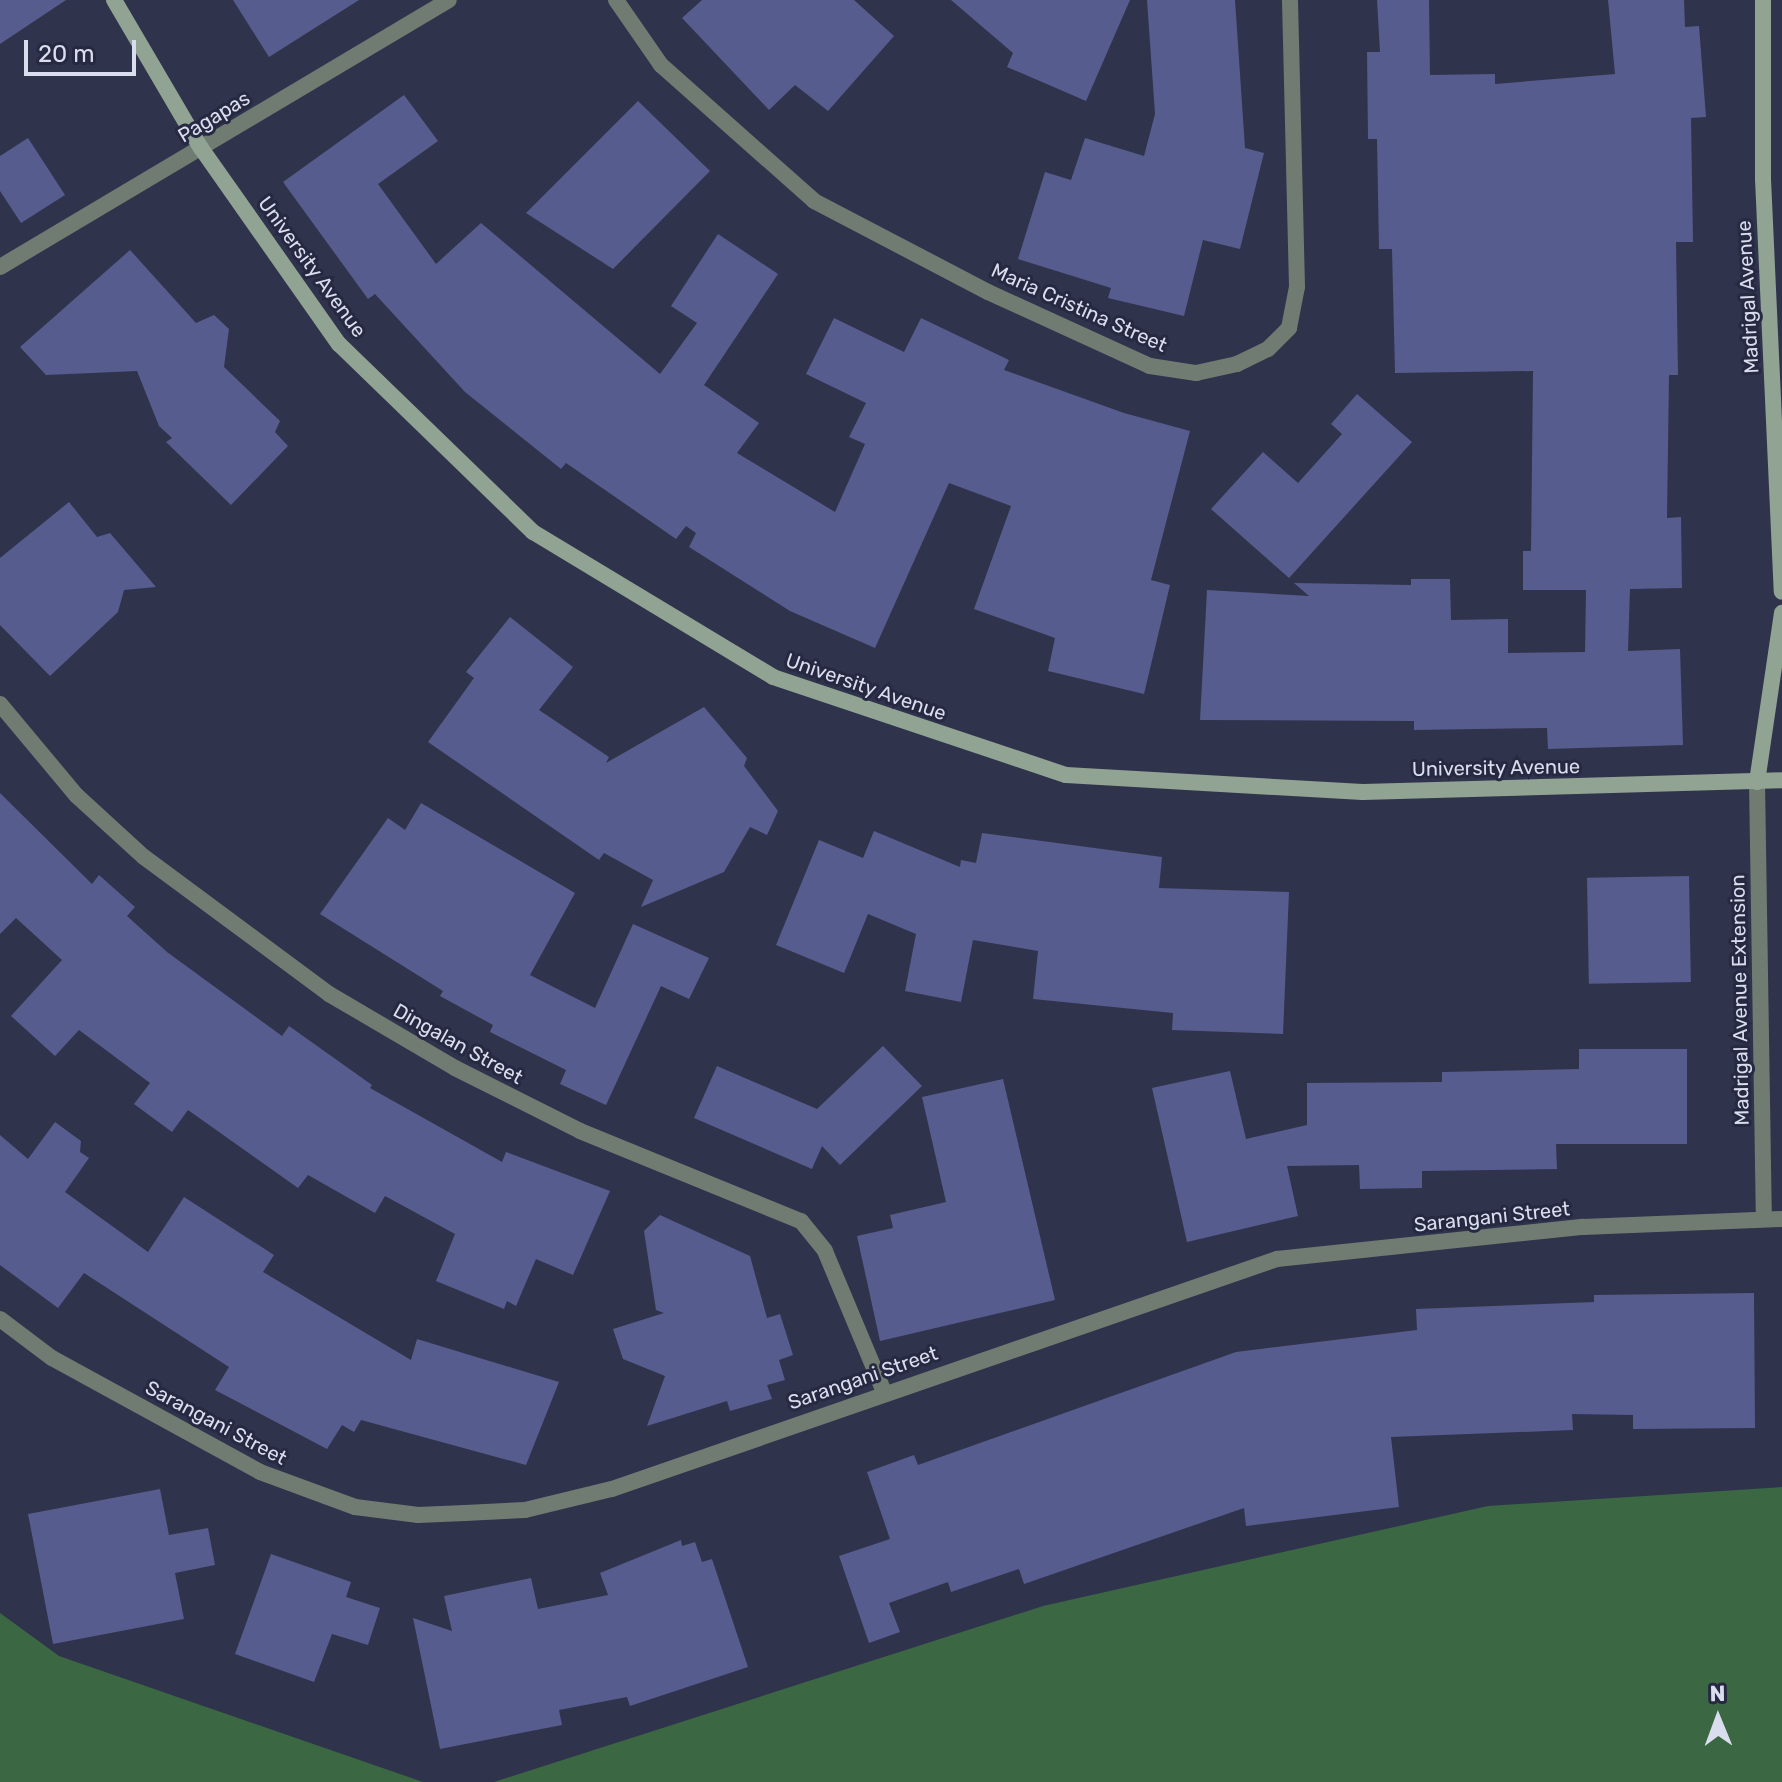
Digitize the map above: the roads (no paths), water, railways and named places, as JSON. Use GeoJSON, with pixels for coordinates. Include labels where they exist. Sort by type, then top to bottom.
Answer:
{"type":"FeatureCollection","features":[{"type":"Feature","properties":{"kind":"street","name":"University Avenue"},"geometry":{"type":"LineString","coordinates":[[114,0],[201,148],[339,344],[533,532],[773,677],[1066,775],[1363,792],[1782,780]]}},
{"type":"Feature","properties":{"kind":"street","name":"Pagapas"},"geometry":{"type":"LineString","coordinates":[[0,267],[449,0]]}},
{"type":"Feature","properties":{"kind":"street","name":"Maria Cristina Street"},"geometry":{"type":"LineString","coordinates":[[616,0],[661,65],[814,201],[988,292],[1150,366],[1196,373],[1247,359],[1289,328],[1297,287],[1290,0]]}},
{"type":"Feature","properties":{"kind":"street","name":"Madrigal Avenue"},"geometry":{"type":"LineString","coordinates":[[1763,0],[1763,179],[1782,592]]}},
{"type":"Feature","properties":{"kind":"street"},"geometry":{"type":"LineString","coordinates":[[1757,782],[1782,613]]}},
{"type":"Feature","properties":{"kind":"street","name":"Dingalan Street"},"geometry":{"type":"LineString","coordinates":[[0,704],[76,795],[144,857],[329,994],[455,1068],[580,1131],[801,1221],[825,1251],[884,1392]]}},
{"type":"Feature","properties":{"kind":"street","name":"Madrigal Avenue Extension"},"geometry":{"type":"LineString","coordinates":[[1757,782],[1764,1218]]}},
{"type":"Feature","properties":{"kind":"street","name":"Sarangani Street"},"geometry":{"type":"LineString","coordinates":[[0,1319],[52,1358],[260,1472],[355,1507],[418,1515],[525,1510],[612,1489],[884,1392],[1277,1259],[1583,1227],[1782,1219]]}}]}
